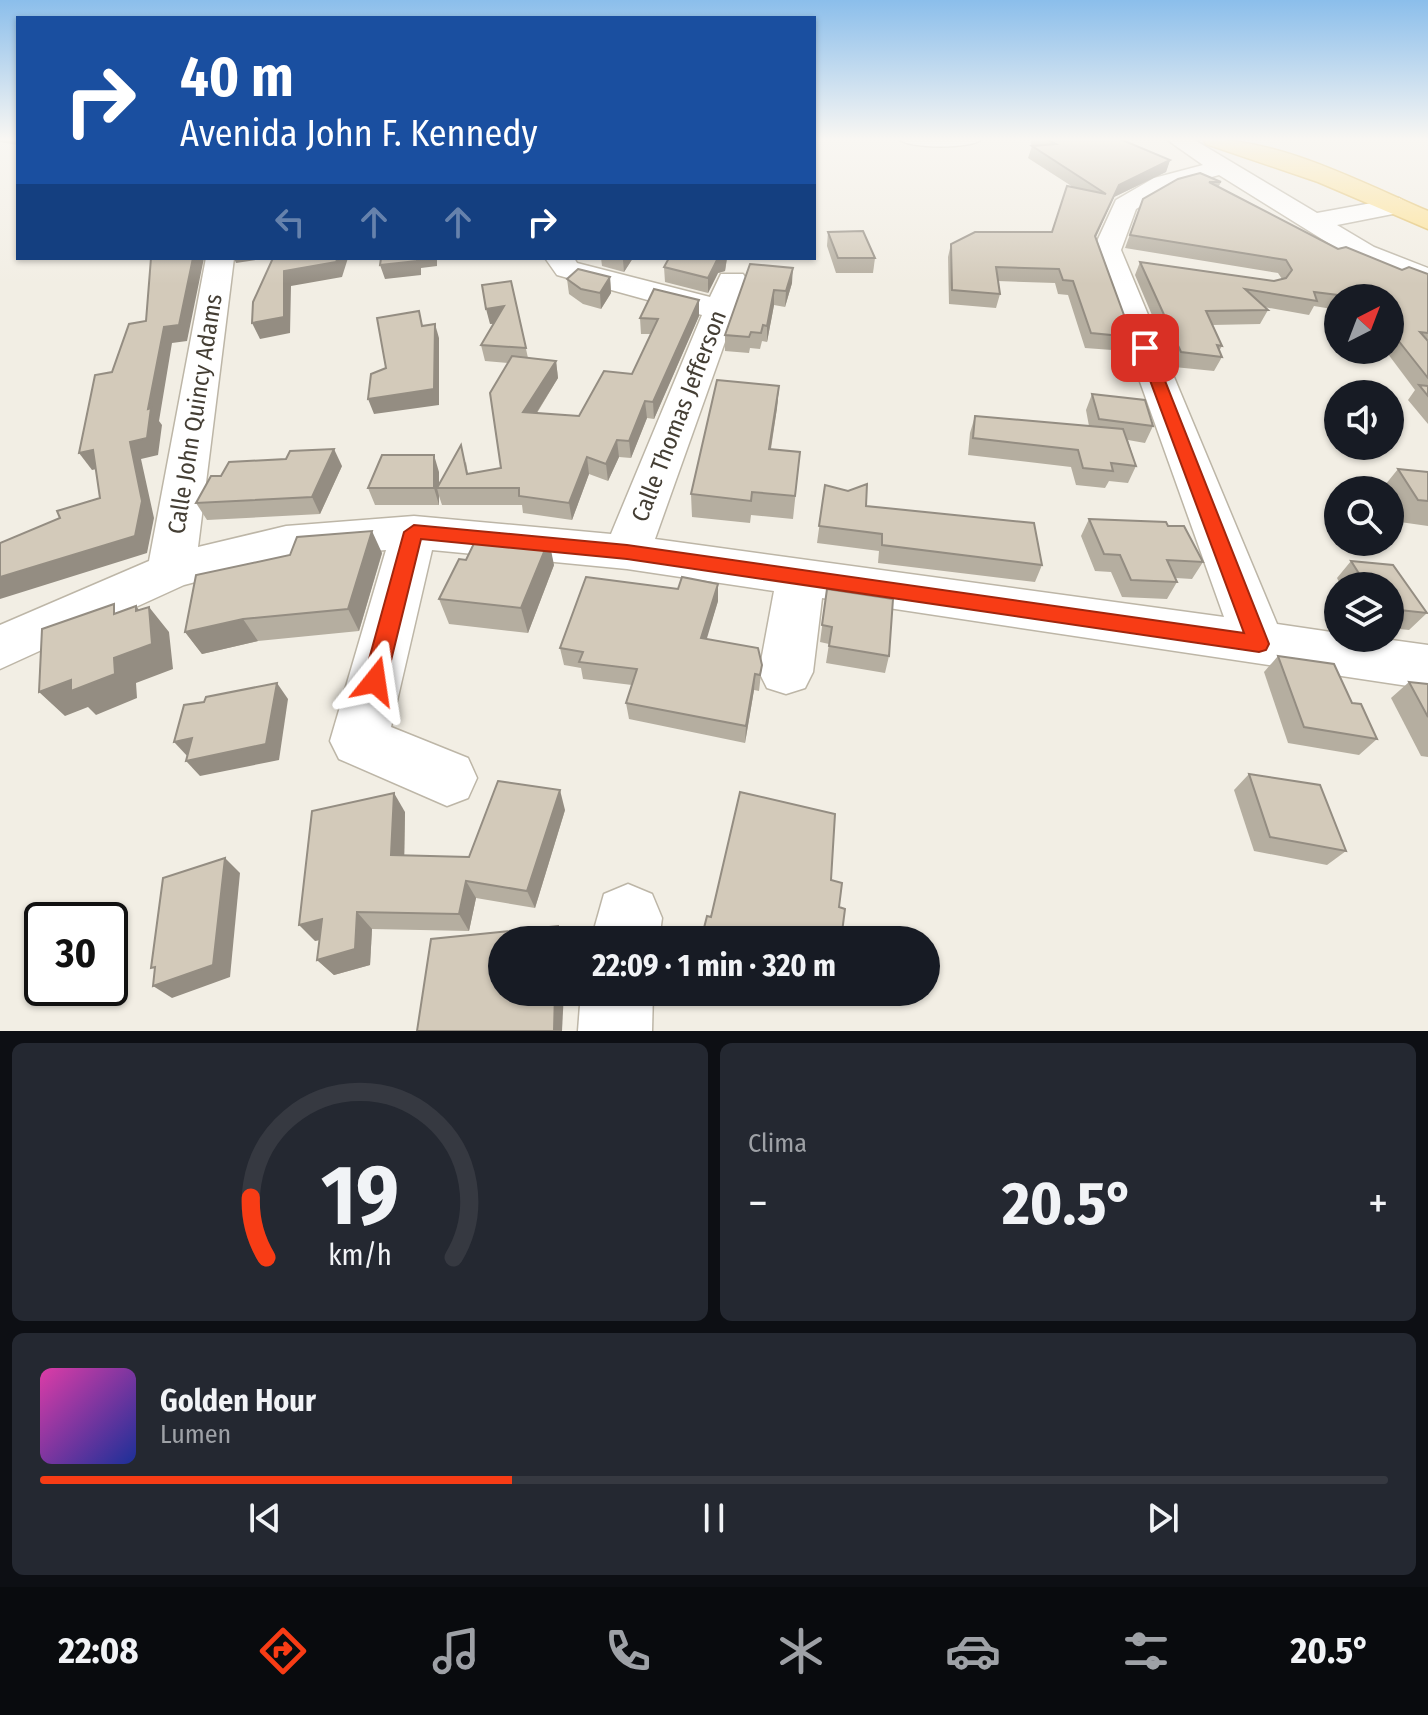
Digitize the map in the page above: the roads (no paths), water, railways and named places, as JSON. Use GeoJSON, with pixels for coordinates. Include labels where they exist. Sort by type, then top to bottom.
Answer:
{"type":"FeatureCollection","features":[{"type":"Feature","properties":{"kind":"main road"},"geometry":{"type":"LineString","coordinates":[[1352,187],[1428,221]]}},
{"type":"Feature","properties":{"kind":"street"},"geometry":{"type":"LineString","coordinates":[[1156,187],[1125,205],[1107,250],[1126,261],[1259,644]]}},
{"type":"Feature","properties":{"kind":"street"},"geometry":{"type":"LineString","coordinates":[[1268,187],[1364,253],[1428,279]]}},
{"type":"Feature","properties":{"kind":"street"},"geometry":{"type":"LineString","coordinates":[[1316,221],[1399,206]]}},
{"type":"Feature","properties":{"kind":"street","name":"Calle John Quincy Adams"},"geometry":{"type":"LineString","coordinates":[[171,571],[220,260]]}},
{"type":"Feature","properties":{"kind":"street","name":"Calle Thomas Jefferson"},"geometry":{"type":"LineString","coordinates":[[560,260],[567,269],[726,295],[627,552]]}},
{"type":"Feature","properties":{"kind":"street"},"geometry":{"type":"LineString","coordinates":[[414,532],[359,741],[447,778]]}},
{"type":"Feature","properties":{"kind":"street"},"geometry":{"type":"LineString","coordinates":[[0,648],[171,571],[286,542],[414,532],[627,552],[1428,667]]}},
{"type":"Feature","properties":{"kind":"street"},"geometry":{"type":"LineString","coordinates":[[786,672],[800,579]]}},
{"type":"Feature","properties":{"kind":"street"},"geometry":{"type":"LineString","coordinates":[[615,1031],[616,1006]]}}]}
